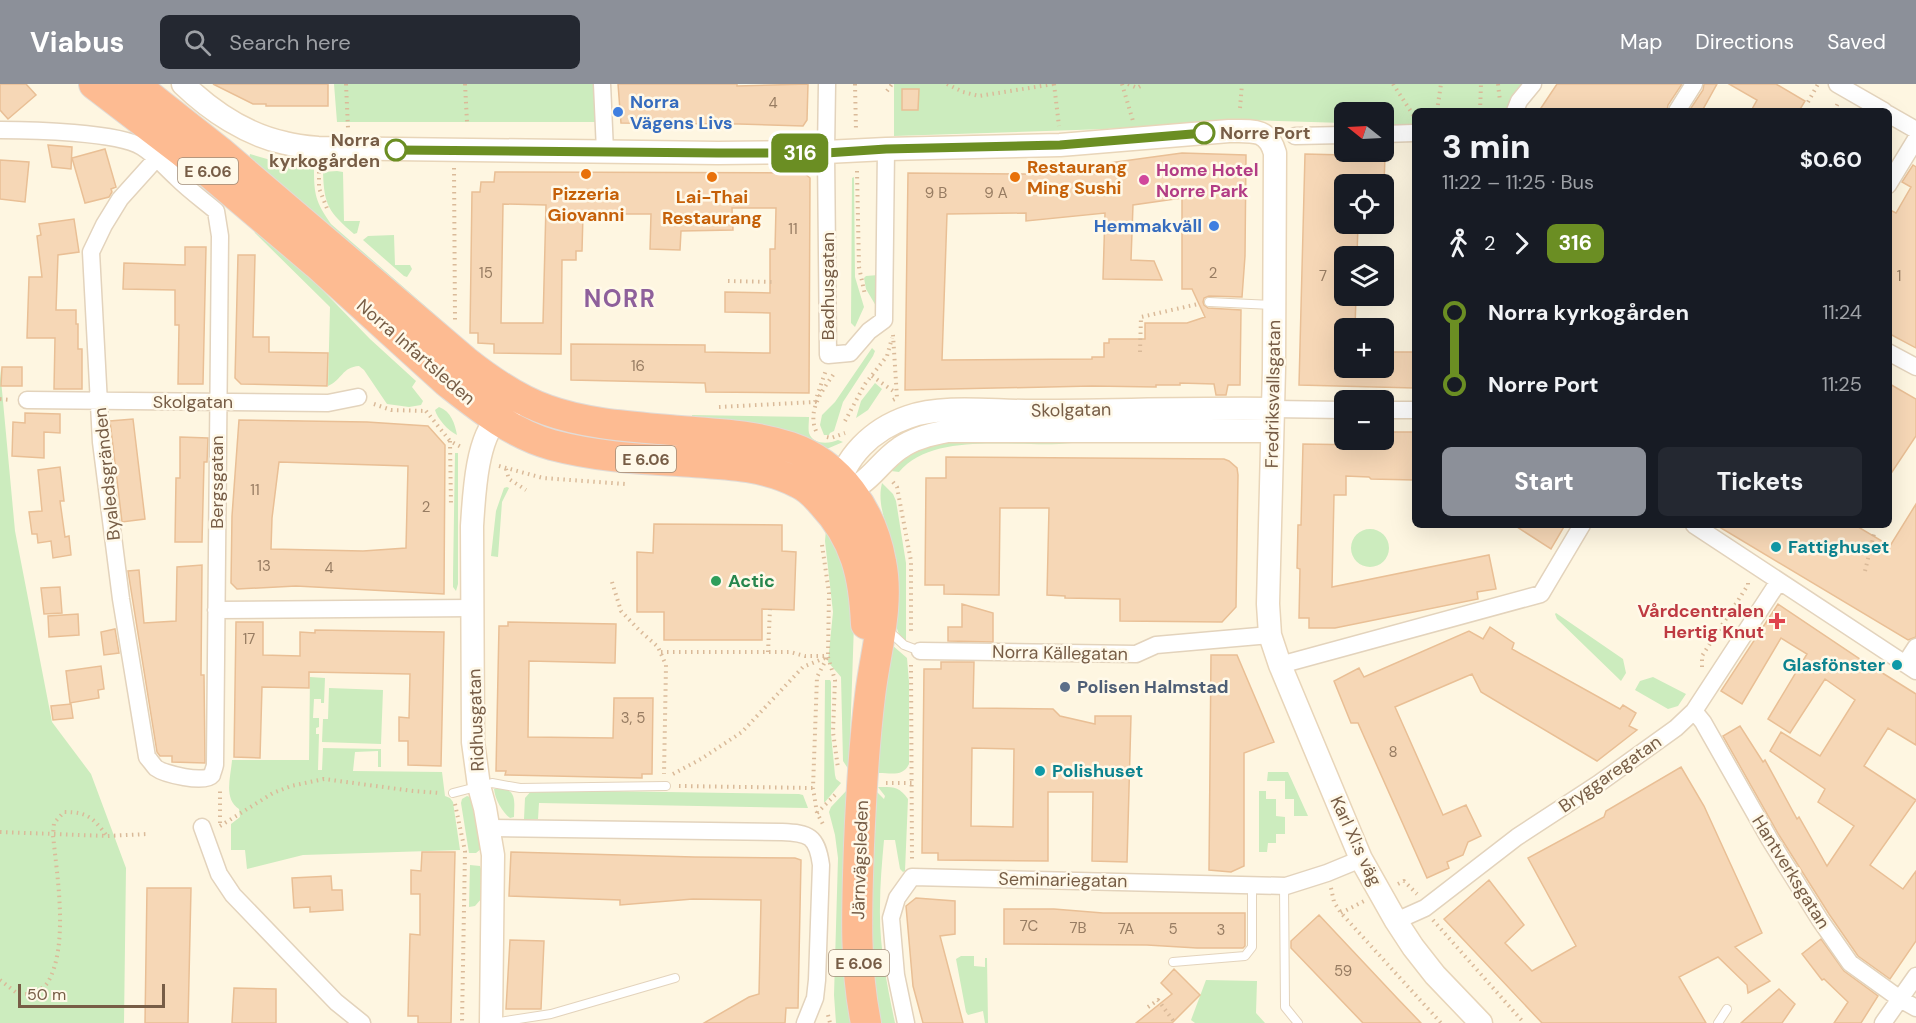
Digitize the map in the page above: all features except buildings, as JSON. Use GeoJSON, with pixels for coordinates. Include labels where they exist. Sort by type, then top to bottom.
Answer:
{"type":"FeatureCollection","features":[{"type":"Feature","properties":{"kind":"highway","name":"Norra Infartsleden"},"geometry":{"type":"LineString","coordinates":[[94,84],[205,168],[317,264],[447,382],[497,419],[530,437],[577,451],[622,458],[738,466],[776,474],[800,484]]}},
{"type":"Feature","properties":{"kind":"highway","name":"Norra Infartsleden"},"geometry":{"type":"LineString","coordinates":[[134,84],[219,150],[489,380],[537,406],[586,420],[746,436],[776,443],[810,456],[842,487]]}},
{"type":"Feature","properties":{"kind":"highway","name":"Järnvägsleden"},"geometry":{"type":"LineString","coordinates":[[800,484],[819,500],[831,534],[854,550],[861,574],[865,602],[870,696]]}},
{"type":"Feature","properties":{"kind":"highway","name":"Järnvägsleden"},"geometry":{"type":"LineString","coordinates":[[842,487],[869,522],[881,561],[884,582],[883,609],[870,696],[863,769],[857,903],[861,1000],[866,1023]]}},
{"type":"Feature","properties":{"kind":"street"},"geometry":{"type":"LineString","coordinates":[[183,84],[216,112],[249,130],[286,144],[318,148],[826,153],[886,149],[1060,145],[1139,139]]}},
{"type":"Feature","properties":{"kind":"street"},"geometry":{"type":"LineString","coordinates":[[602,84],[605,151]]}},
{"type":"Feature","properties":{"kind":"street","name":"Badhusgatan"},"geometry":{"type":"LineString","coordinates":[[827,84],[828,356],[849,353],[869,331],[884,320],[886,149]]}},
{"type":"Feature","properties":{"kind":"street"},"geometry":{"type":"LineString","coordinates":[[1516,108],[1533,84]]}},
{"type":"Feature","properties":{"kind":"street"},"geometry":{"type":"LineString","coordinates":[[1679,108],[1694,84]]}},
{"type":"Feature","properties":{"kind":"street"},"geometry":{"type":"LineString","coordinates":[[1837,84],[1879,108]]}},
{"type":"Feature","properties":{"kind":"street"},"geometry":{"type":"LineString","coordinates":[[1892,116],[1916,130]]}},
{"type":"Feature","properties":{"kind":"street","name":"Bergsgatan"},"geometry":{"type":"LineString","coordinates":[[0,130],[125,140],[142,147],[216,211],[220,236],[215,765],[209,777],[192,778]]}},
{"type":"Feature","properties":{"kind":"street","name":"Fredriksvallsgatan"},"geometry":{"type":"LineString","coordinates":[[1139,139],[1254,131],[1262,133],[1272,141],[1275,153],[1275,305],[1268,604],[1270,635]]}},
{"type":"Feature","properties":{"kind":"street"},"geometry":{"type":"LineString","coordinates":[[1394,134],[1412,133]]}},
{"type":"Feature","properties":{"kind":"street"},"geometry":{"type":"LineString","coordinates":[[1295,136],[1334,135]]}},
{"type":"Feature","properties":{"kind":"street"},"geometry":{"type":"LineString","coordinates":[[1892,178],[1916,139]]}},
{"type":"Feature","properties":{"kind":"street","name":"Byaledsgränden"},"geometry":{"type":"LineString","coordinates":[[156,159],[120,199],[91,252],[101,442],[121,599],[147,757],[155,767],[164,772],[192,778]]}},
{"type":"Feature","properties":{"kind":"street"},"geometry":{"type":"LineString","coordinates":[[1892,354],[1916,367]]}},
{"type":"Feature","properties":{"kind":"street"},"geometry":{"type":"LineString","coordinates":[[489,380],[497,419],[509,411],[537,406]]}},
{"type":"Feature","properties":{"kind":"street","name":"Skolgatan"},"geometry":{"type":"LineString","coordinates":[[27,400],[328,402],[358,397]]}},
{"type":"Feature","properties":{"kind":"street","name":"Skolgatan"},"geometry":{"type":"LineString","coordinates":[[842,487],[849,461],[872,436],[907,417],[922,414],[977,410],[1272,420],[1334,411]]}},
{"type":"Feature","properties":{"kind":"street"},"geometry":{"type":"LineString","coordinates":[[1394,410],[1412,410]]}},
{"type":"Feature","properties":{"kind":"street","name":"Ridhusgatan"},"geometry":{"type":"LineString","coordinates":[[492,1023],[493,855],[473,742],[472,526],[480,458],[488,435],[497,419]]}},
{"type":"Feature","properties":{"kind":"street"},"geometry":{"type":"LineString","coordinates":[[800,484],[842,487],[831,534]]}},
{"type":"Feature","properties":{"kind":"street"},"geometry":{"type":"LineString","coordinates":[[1280,665],[1541,594],[1580,528]]}},
{"type":"Feature","properties":{"kind":"street"},"geometry":{"type":"LineString","coordinates":[[1700,528],[1911,667],[1916,647]]}},
{"type":"Feature","properties":{"kind":"street","name":"Bryggaregatan"},"geometry":{"type":"LineString","coordinates":[[1396,921],[1425,908],[1517,837],[1598,784],[1676,728],[1694,711],[1779,581]]}},
{"type":"Feature","properties":{"kind":"street"},"geometry":{"type":"LineString","coordinates":[[216,610],[473,608]]}},
{"type":"Feature","properties":{"kind":"street","name":"Norra Källegatan"},"geometry":{"type":"LineString","coordinates":[[916,650],[1136,654],[1156,645],[1270,635]]}},
{"type":"Feature","properties":{"kind":"street","name":"Karl XI:s väg"},"geometry":{"type":"LineString","coordinates":[[1270,635],[1280,665],[1361,859],[1413,947],[1435,975],[1481,1023]]}},
{"type":"Feature","properties":{"kind":"street","name":"Hantverksgatan"},"geometry":{"type":"LineString","coordinates":[[1694,711],[1703,722],[1770,840],[1850,963],[1916,1008]]}},
{"type":"Feature","properties":{"kind":"street"},"geometry":{"type":"LineString","coordinates":[[202,827],[219,874],[233,895],[336,1002],[362,1023]]}},
{"type":"Feature","properties":{"kind":"street"},"geometry":{"type":"LineString","coordinates":[[489,828],[782,832],[820,835],[817,980],[815,998],[806,1022]]}},
{"type":"Feature","properties":{"kind":"street","name":"Seminariegatan"},"geometry":{"type":"LineString","coordinates":[[912,877],[1284,886],[1327,873],[1361,859]]}},
{"type":"Feature","properties":{"kind":"street"},"geometry":{"type":"LineString","coordinates":[[906,1023],[896,975],[891,918],[897,898],[912,877]]}},
{"type":"Feature","properties":{"kind":"street"},"geometry":{"type":"LineString","coordinates":[[1883,1023],[1916,976]]}},
{"type":"Feature","properties":{"kind":"lane"},"geometry":{"type":"LineString","coordinates":[[1209,302],[1275,305]]}},
{"type":"Feature","properties":{"kind":"lane"},"geometry":{"type":"LineString","coordinates":[[883,609],[889,631],[904,645],[916,650]]}},
{"type":"Feature","properties":{"kind":"lane"},"geometry":{"type":"LineString","coordinates":[[453,793],[492,783],[520,788],[666,786]]}},
{"type":"Feature","properties":{"kind":"lane"},"geometry":{"type":"LineString","coordinates":[[1173,962],[1245,956],[1252,947],[1252,885]]}},
{"type":"Feature","properties":{"kind":"lane"},"geometry":{"type":"LineString","coordinates":[[1284,886],[1285,1007],[1298,1023]]}},
{"type":"Feature","properties":{"kind":"lane"},"geometry":{"type":"LineString","coordinates":[[492,1023],[551,1014],[675,978]]}},
{"type":"Feature","properties":{"kind":"lane"},"geometry":{"type":"LineString","coordinates":[[1718,1023],[1727,1009]]}},
{"type":"Feature","properties":{"kind":"path"},"geometry":{"type":"LineString","coordinates":[[339,130],[348,130],[346,84]]}},
{"type":"Feature","properties":{"kind":"path"},"geometry":{"type":"LineString","coordinates":[[465,84],[467,122]]}},
{"type":"Feature","properties":{"kind":"path"},"geometry":{"type":"LineString","coordinates":[[855,84],[856,139]]}},
{"type":"Feature","properties":{"kind":"path"},"geometry":{"type":"LineString","coordinates":[[887,91],[891,84]]}},
{"type":"Feature","properties":{"kind":"path"},"geometry":{"type":"LineString","coordinates":[[947,84],[963,92],[979,96],[1054,84],[1060,145]]}},
{"type":"Feature","properties":{"kind":"path"},"geometry":{"type":"LineString","coordinates":[[1122,84],[1139,139]]}},
{"type":"Feature","properties":{"kind":"path"},"geometry":{"type":"LineString","coordinates":[[1128,84],[1137,88],[1144,84]]}},
{"type":"Feature","properties":{"kind":"path"},"geometry":{"type":"LineString","coordinates":[[1240,108],[1242,84]]}},
{"type":"Feature","properties":{"kind":"path"},"geometry":{"type":"LineString","coordinates":[[1393,84],[1412,113]]}},
{"type":"Feature","properties":{"kind":"path"},"geometry":{"type":"LineString","coordinates":[[1437,108],[1441,84]]}},
{"type":"Feature","properties":{"kind":"path"},"geometry":{"type":"LineString","coordinates":[[1480,108],[1481,84]]}},
{"type":"Feature","properties":{"kind":"path"},"geometry":{"type":"LineString","coordinates":[[1498,84],[1499,92]]}},
{"type":"Feature","properties":{"kind":"path"},"geometry":{"type":"LineString","coordinates":[[1808,102],[1818,84]]}},
{"type":"Feature","properties":{"kind":"path"},"geometry":{"type":"LineString","coordinates":[[318,148],[319,188],[326,209],[333,216]]}},
{"type":"Feature","properties":{"kind":"path"},"geometry":{"type":"LineString","coordinates":[[857,164],[859,267],[862,287],[867,298]]}},
{"type":"Feature","properties":{"kind":"path"},"geometry":{"type":"LineString","coordinates":[[454,168],[455,321]]}},
{"type":"Feature","properties":{"kind":"path"},"geometry":{"type":"LineString","coordinates":[[728,281],[776,282]]}},
{"type":"Feature","properties":{"kind":"path"},"geometry":{"type":"LineString","coordinates":[[1140,352],[1142,317],[1209,302]]}},
{"type":"Feature","properties":{"kind":"path"},"geometry":{"type":"LineString","coordinates":[[845,421],[865,384],[887,356],[893,334],[897,398],[889,403]]}},
{"type":"Feature","properties":{"kind":"path"},"geometry":{"type":"LineString","coordinates":[[718,408],[815,402],[826,372],[828,356]]}},
{"type":"Feature","properties":{"kind":"path"},"geometry":{"type":"LineString","coordinates":[[872,376],[897,393]]}},
{"type":"Feature","properties":{"kind":"path"},"geometry":{"type":"LineString","coordinates":[[358,397],[391,410],[426,411],[430,406]]}},
{"type":"Feature","properties":{"kind":"path"},"geometry":{"type":"LineString","coordinates":[[814,413],[814,428],[819,436],[831,438],[845,434],[854,427]]}},
{"type":"Feature","properties":{"kind":"path"},"geometry":{"type":"LineString","coordinates":[[506,468],[509,479],[526,490]]}},
{"type":"Feature","properties":{"kind":"path"},"geometry":{"type":"LineString","coordinates":[[887,477],[897,487],[912,561],[916,650],[912,877]]}},
{"type":"Feature","properties":{"kind":"path"},"geometry":{"type":"LineString","coordinates":[[831,534],[828,656],[835,680],[833,732],[840,774]]}},
{"type":"Feature","properties":{"kind":"path"},"geometry":{"type":"LineString","coordinates":[[1865,571],[1874,534]]}},
{"type":"Feature","properties":{"kind":"path"},"geometry":{"type":"LineString","coordinates":[[1701,675],[1702,656],[1748,585],[1748,579],[1741,572],[1748,560]]}},
{"type":"Feature","properties":{"kind":"path"},"geometry":{"type":"LineString","coordinates":[[612,582],[621,611],[658,647],[666,665],[664,779],[701,759],[742,732],[803,667],[828,656]]}},
{"type":"Feature","properties":{"kind":"path"},"geometry":{"type":"LineString","coordinates":[[768,652],[770,609]]}},
{"type":"Feature","properties":{"kind":"path"},"geometry":{"type":"LineString","coordinates":[[661,652],[790,652],[805,656],[828,656]]}},
{"type":"Feature","properties":{"kind":"path"},"geometry":{"type":"LineString","coordinates":[[820,835],[813,788],[817,677],[828,656]]}},
{"type":"Feature","properties":{"kind":"path"},"geometry":{"type":"LineString","coordinates":[[220,826],[273,793],[291,786],[324,779],[413,791],[453,793],[465,851],[462,1023]]}},
{"type":"Feature","properties":{"kind":"path"},"geometry":{"type":"LineString","coordinates":[[878,782],[913,783]]}},
{"type":"Feature","properties":{"kind":"path"},"geometry":{"type":"LineString","coordinates":[[666,786],[813,788]]}},
{"type":"Feature","properties":{"kind":"path"},"geometry":{"type":"LineString","coordinates":[[817,813],[839,791]]}},
{"type":"Feature","properties":{"kind":"path"},"geometry":{"type":"LineString","coordinates":[[0,980],[18,994],[34,994],[47,983],[57,957],[60,907],[53,835],[54,823],[64,812],[78,812],[93,818],[107,836]]}},
{"type":"Feature","properties":{"kind":"path"},"geometry":{"type":"LineString","coordinates":[[0,832],[107,836],[147,834]]}},
{"type":"Feature","properties":{"kind":"path"},"geometry":{"type":"LineString","coordinates":[[1327,873],[1334,902],[1341,913],[1441,1023]]}},
{"type":"Feature","properties":{"kind":"path"},"geometry":{"type":"LineString","coordinates":[[1380,893],[1404,881],[1419,896],[1435,922],[1524,1023]]}},
{"type":"Feature","properties":{"kind":"path"},"geometry":{"type":"LineString","coordinates":[[1148,1007],[1158,1000],[1175,1023]]}},
{"type":"Feature","properties":{"kind":"green space","name":"Norra kyrkogården"},"geometry":{"type":"Polygon","coordinates":[[[334,84],[595,84],[597,122],[337,122],[334,84]]]}},
{"type":"Feature","properties":{"kind":"green space"},"geometry":{"type":"Polygon","coordinates":[[[894,84],[1529,84],[1513,108],[1412,108],[1412,129],[1394,126],[1394,102],[1334,102],[1334,123],[1246,120],[1106,129],[894,136],[894,84]]]}},
{"type":"Feature","properties":{"kind":"green space"},"geometry":{"type":"Polygon","coordinates":[[[250,154],[274,161],[312,163],[317,197],[331,224],[447,325],[454,334],[249,159],[250,154]]]}},
{"type":"Feature","properties":{"kind":"green space"},"geometry":{"type":"Polygon","coordinates":[[[323,172],[343,172],[344,221],[360,221],[357,233],[354,234],[333,214],[327,201],[323,172]]]}},
{"type":"Feature","properties":{"kind":"green space"},"geometry":{"type":"Polygon","coordinates":[[[854,177],[855,277],[864,307],[855,327],[851,323],[852,178],[854,177]]]}},
{"type":"Feature","properties":{"kind":"green space"},"geometry":{"type":"Polygon","coordinates":[[[250,222],[276,242],[370,339],[416,381],[412,387],[423,401],[421,405],[409,407],[387,404],[359,366],[345,371],[328,386],[330,307],[255,233],[250,222]]]}},
{"type":"Feature","properties":{"kind":"green space"},"geometry":{"type":"Polygon","coordinates":[[[394,235],[395,265],[410,265],[412,269],[407,277],[363,240],[368,236],[394,235]]]}},
{"type":"Feature","properties":{"kind":"green space"},"geometry":{"type":"Polygon","coordinates":[[[878,275],[876,306],[866,289],[864,278],[878,275]]]}},
{"type":"Feature","properties":{"kind":"green space"},"geometry":{"type":"Polygon","coordinates":[[[872,348],[875,351],[873,356],[843,402],[834,431],[829,435],[824,435],[820,425],[822,415],[835,402],[872,348]]]}},
{"type":"Feature","properties":{"kind":"green space"},"geometry":{"type":"Polygon","coordinates":[[[0,369],[15,531],[52,722],[91,774],[126,868],[124,1023],[0,1023],[0,369]]]}},
{"type":"Feature","properties":{"kind":"green space"},"geometry":{"type":"Polygon","coordinates":[[[875,383],[882,389],[868,410],[856,418],[861,401],[875,383]]]}},
{"type":"Feature","properties":{"kind":"green space"},"geometry":{"type":"Polygon","coordinates":[[[439,407],[454,422],[457,435],[438,417],[435,410],[439,407]]]}},
{"type":"Feature","properties":{"kind":"green space"},"geometry":{"type":"Polygon","coordinates":[[[692,415],[809,417],[809,433],[814,440],[843,442],[829,448],[819,448],[692,417],[692,415]]]}},
{"type":"Feature","properties":{"kind":"green space"},"geometry":{"type":"Polygon","coordinates":[[[947,441],[1071,441],[1072,443],[956,446],[934,450],[915,459],[899,472],[891,471],[917,452],[947,441]]]}},
{"type":"Feature","properties":{"kind":"green space"},"geometry":{"type":"Polygon","coordinates":[[[455,453],[458,453],[458,584],[456,591],[453,587],[455,453]]]}},
{"type":"Feature","properties":{"kind":"green space"},"geometry":{"type":"Polygon","coordinates":[[[882,483],[893,494],[896,501],[906,563],[906,641],[897,629],[898,575],[882,509],[882,483]]]}},
{"type":"Feature","properties":{"kind":"green space"},"geometry":{"type":"Polygon","coordinates":[[[504,488],[509,488],[502,502],[498,557],[491,556],[496,511],[504,488]]]}},
{"type":"Feature","properties":{"kind":"green space"},"geometry":{"type":"Polygon","coordinates":[[[826,529],[843,558],[854,624],[849,770],[843,761],[841,677],[828,662],[833,612],[825,541],[826,529]]]}},
{"type":"Feature","properties":{"kind":"green space"},"geometry":{"type":"Polygon","coordinates":[[[1370,529],[1384,534],[1389,548],[1384,562],[1370,567],[1356,562],[1351,548],[1356,534],[1370,529]]]}},
{"type":"Feature","properties":{"kind":"green space"},"geometry":{"type":"Polygon","coordinates":[[[1556,613],[1623,659],[1626,673],[1621,681],[1557,619],[1556,613]]]}},
{"type":"Feature","properties":{"kind":"green space"},"geometry":{"type":"Polygon","coordinates":[[[892,645],[907,658],[909,764],[900,773],[892,774],[879,773],[877,769],[880,715],[892,645]]]}},
{"type":"Feature","properties":{"kind":"green space"},"geometry":{"type":"Polygon","coordinates":[[[310,677],[325,678],[324,703],[321,703],[321,699],[314,699],[313,718],[319,718],[319,727],[316,728],[316,734],[319,734],[318,770],[322,770],[323,748],[381,749],[381,767],[378,767],[378,751],[355,752],[353,771],[442,772],[445,796],[453,802],[460,850],[303,855],[247,869],[245,850],[231,850],[231,824],[240,817],[239,809],[234,805],[229,793],[232,760],[309,760],[310,677]]]}},
{"type":"Feature","properties":{"kind":"green space"},"geometry":{"type":"Polygon","coordinates":[[[1653,677],[1686,694],[1678,706],[1668,709],[1635,690],[1640,681],[1653,677]]]}},
{"type":"Feature","properties":{"kind":"green space"},"geometry":{"type":"Polygon","coordinates":[[[825,680],[831,682],[831,734],[835,775],[841,783],[824,802],[825,680]]]}},
{"type":"Feature","properties":{"kind":"green space"},"geometry":{"type":"Polygon","coordinates":[[[329,688],[383,690],[381,744],[322,742],[323,719],[328,719],[329,688]]]}},
{"type":"Feature","properties":{"kind":"green space"},"geometry":{"type":"Polygon","coordinates":[[[1268,772],[1288,772],[1308,816],[1294,816],[1294,799],[1285,799],[1285,781],[1267,781],[1268,772]]]}},
{"type":"Feature","properties":{"kind":"green space"},"geometry":{"type":"Polygon","coordinates":[[[878,787],[895,788],[908,799],[905,871],[900,869],[895,840],[884,840],[881,881],[882,951],[895,1023],[881,1023],[873,977],[871,919],[877,792],[884,799],[885,796],[878,787]]]}},
{"type":"Feature","properties":{"kind":"green space"},"geometry":{"type":"Polygon","coordinates":[[[499,788],[512,794],[514,817],[510,818],[499,805],[494,789],[499,788]]]}},
{"type":"Feature","properties":{"kind":"green space"},"geometry":{"type":"Polygon","coordinates":[[[848,789],[847,995],[851,1023],[836,1023],[834,995],[838,858],[829,812],[848,789]]]}},
{"type":"Feature","properties":{"kind":"green space"},"geometry":{"type":"Polygon","coordinates":[[[532,790],[799,794],[803,795],[808,808],[539,803],[538,819],[524,819],[525,798],[532,790]]]}},
{"type":"Feature","properties":{"kind":"green space"},"geometry":{"type":"Polygon","coordinates":[[[1259,791],[1266,791],[1266,799],[1276,799],[1276,816],[1285,817],[1285,834],[1276,834],[1276,843],[1268,843],[1267,852],[1259,852],[1259,791]]]}},
{"type":"Feature","properties":{"kind":"green space"},"geometry":{"type":"Polygon","coordinates":[[[470,797],[477,820],[482,848],[476,853],[469,853],[461,803],[462,799],[470,797]]]}},
{"type":"Feature","properties":{"kind":"green space"},"geometry":{"type":"Polygon","coordinates":[[[470,865],[480,866],[482,898],[475,906],[469,907],[470,865]]]}},
{"type":"Feature","properties":{"kind":"green space"},"geometry":{"type":"Polygon","coordinates":[[[961,956],[974,956],[974,966],[985,967],[985,958],[987,958],[988,1023],[985,1023],[983,1011],[968,1015],[966,1012],[956,959],[961,956]]]}},
{"type":"Feature","properties":{"kind":"green space"},"geometry":{"type":"Polygon","coordinates":[[[1206,980],[1257,981],[1256,1013],[1265,1023],[1195,1023],[1191,1020],[1206,980]]]}},
{"type":"Feature","properties":{"kind":"bus line","name":"316"},"geometry":{"type":"LineString","coordinates":[[396,150],[826,153],[886,149],[1060,145],[1204,133]]}},
{"type":"Feature","properties":{"kind":"place","name":"Norra Vägens Livs"},"geometry":{"type":"Point","coordinates":[618,112]}},
{"type":"Feature","properties":{"kind":"place","name":"Norre Port"},"geometry":{"type":"Point","coordinates":[1204,133]}},
{"type":"Feature","properties":{"kind":"place","name":"Norra kyrkogården"},"geometry":{"type":"Point","coordinates":[396,150]}},
{"type":"Feature","properties":{"kind":"place","name":"Pizzeria Giovanni"},"geometry":{"type":"Point","coordinates":[586,174]}},
{"type":"Feature","properties":{"kind":"place","name":"Lai-Thai Restaurang"},"geometry":{"type":"Point","coordinates":[712,177]}},
{"type":"Feature","properties":{"kind":"place","name":"Restaurang Ming Sushi"},"geometry":{"type":"Point","coordinates":[1015,177]}},
{"type":"Feature","properties":{"kind":"place","name":"Home Hotel Norre Park"},"geometry":{"type":"Point","coordinates":[1144,180]}},
{"type":"Feature","properties":{"kind":"place","name":"Hemmakväll"},"geometry":{"type":"Point","coordinates":[1214,226]}},
{"type":"Feature","properties":{"kind":"place","name":"Fattighuset"},"geometry":{"type":"Point","coordinates":[1776,547]}},
{"type":"Feature","properties":{"kind":"place","name":"Actic"},"geometry":{"type":"Point","coordinates":[716,581]}},
{"type":"Feature","properties":{"kind":"place","name":"Vårdcentralen Hertig Knut"},"geometry":{"type":"Point","coordinates":[1777,621]}},
{"type":"Feature","properties":{"kind":"place","name":"Glasfönster"},"geometry":{"type":"Point","coordinates":[1897,665]}},
{"type":"Feature","properties":{"kind":"place","name":"Polisen Halmstad"},"geometry":{"type":"Point","coordinates":[1065,687]}},
{"type":"Feature","properties":{"kind":"place","name":"Polishuset"},"geometry":{"type":"Point","coordinates":[1040,771]}},
{"type":"Feature","properties":{"kind":"district","name":"NORR"},"geometry":{"type":"Point","coordinates":[620,299]}}]}
